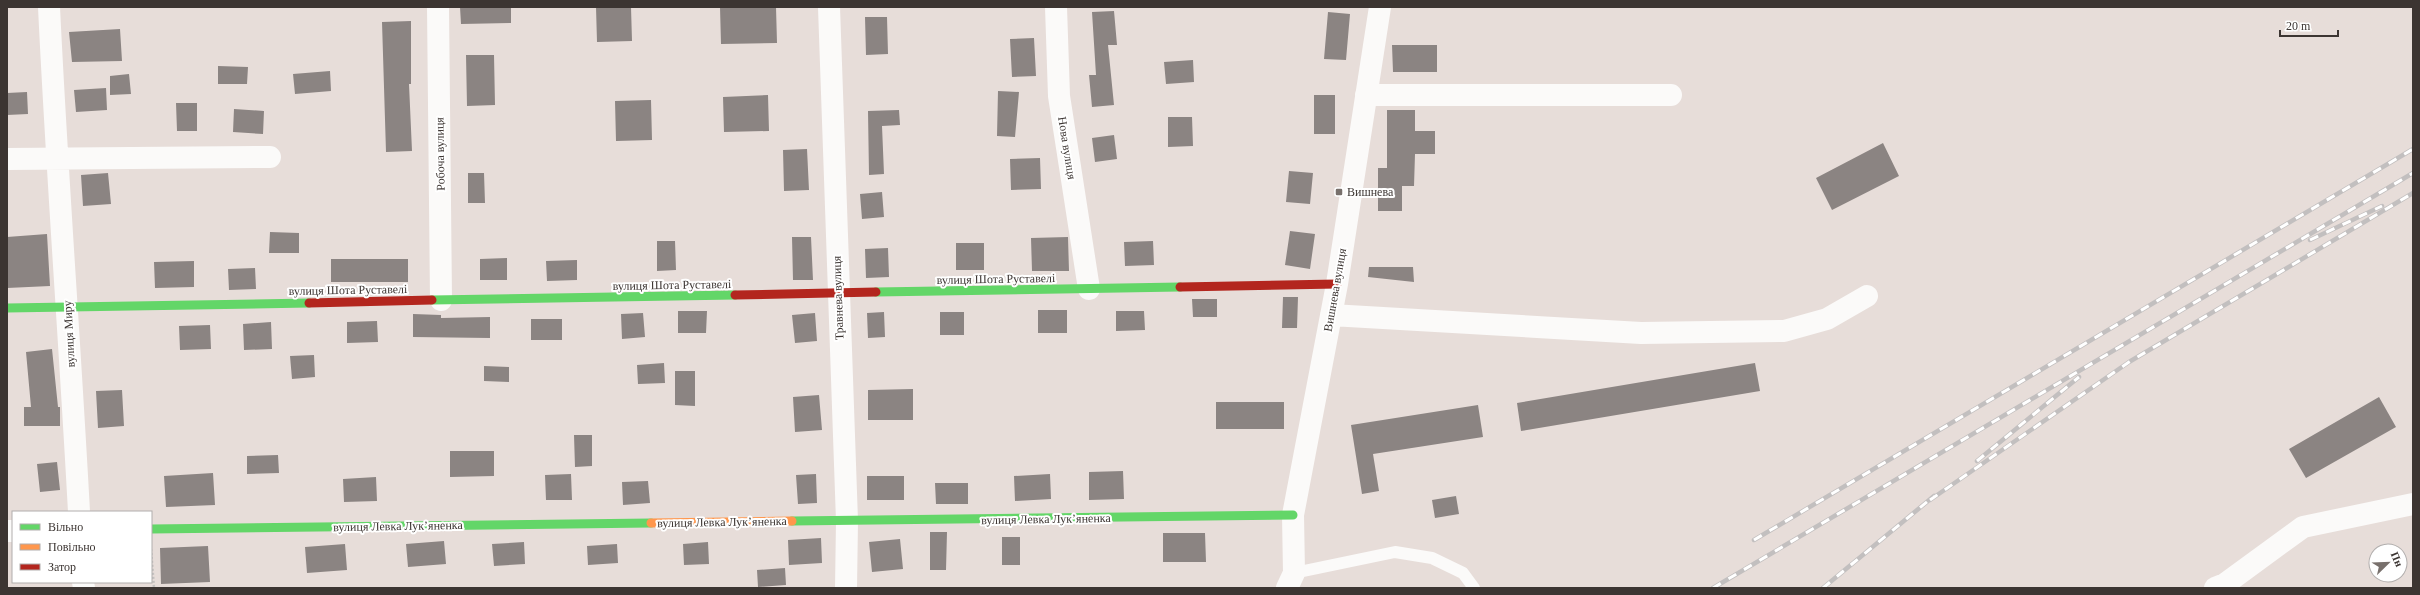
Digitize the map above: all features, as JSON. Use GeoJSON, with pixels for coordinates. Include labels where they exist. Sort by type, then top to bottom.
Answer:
{"type":"FeatureCollection","features":[{"type":"Feature","properties":{"kind":"street","name":"вулиця Миру"},"geometry":{"type":"LineString","coordinates":[[49,7],[56,157],[68,307],[79,511]]}},
{"type":"Feature","properties":{"kind":"street","name":"Робоча вулиця"},"geometry":{"type":"LineString","coordinates":[[438,7],[442,300]]}},
{"type":"Feature","properties":{"kind":"street","name":"Травнева вулиця"},"geometry":{"type":"LineString","coordinates":[[829,7],[847,521],[846,588]]}},
{"type":"Feature","properties":{"kind":"street","name":"Нова вулиця"},"geometry":{"type":"LineString","coordinates":[[1056,7],[1059,96],[1089,289]]}},
{"type":"Feature","properties":{"kind":"street","name":"Вишнева вулиця"},"geometry":{"type":"LineString","coordinates":[[1291,580],[1293,515],[1337,284],[1380,7]]}},
{"type":"Feature","properties":{"kind":"street"},"geometry":{"type":"LineString","coordinates":[[1366,95],[1671,95]]}},
{"type":"Feature","properties":{"kind":"street"},"geometry":{"type":"LineString","coordinates":[[7,159],[56,157],[270,157]]}},
{"type":"Feature","properties":{"kind":"street","name":"вулиця Шота Руставелі"},"geometry":{"type":"LineString","coordinates":[[7,308],[838,295],[1337,284]]}},
{"type":"Feature","properties":{"kind":"street"},"geometry":{"type":"LineString","coordinates":[[1331,315],[1641,333],[1784,331],[1827,319],[1867,296]]}},
{"type":"Feature","properties":{"kind":"street"},"geometry":{"type":"LineString","coordinates":[[2215,588],[2225,584],[2303,526],[2413,504]]}},
{"type":"Feature","properties":{"kind":"street","name":"вулиця Левка Лукʼяненка"},"geometry":{"type":"LineString","coordinates":[[152,529],[1293,515]]}},
{"type":"Feature","properties":{"kind":"lane"},"geometry":{"type":"LineString","coordinates":[[1291,580],[1395,552],[1432,558],[1463,573],[1474,588]]}},
{"type":"Feature","properties":{"kind":"path"},"geometry":{"type":"LineString","coordinates":[[152,562],[154,588]]}},
{"type":"Feature","properties":{"kind":"building"},"geometry":{"type":"Polygon","coordinates":[[[460,7],[511,7],[511,23],[461,24],[460,7]]]}},
{"type":"Feature","properties":{"kind":"building"},"geometry":{"type":"Polygon","coordinates":[[[596,7],[631,7],[632,41],[597,42],[596,7]]]}},
{"type":"Feature","properties":{"kind":"building"},"geometry":{"type":"Polygon","coordinates":[[[720,7],[776,7],[777,43],[721,44],[720,7]]]}},
{"type":"Feature","properties":{"kind":"building"},"geometry":{"type":"Polygon","coordinates":[[[1114,11],[1117,45],[1108,45],[1114,105],[1092,107],[1089,75],[1096,75],[1092,12],[1114,11]]]}},
{"type":"Feature","properties":{"kind":"building"},"geometry":{"type":"Polygon","coordinates":[[[1328,12],[1350,14],[1346,60],[1324,59],[1328,12]]]}},
{"type":"Feature","properties":{"kind":"building"},"geometry":{"type":"Polygon","coordinates":[[[865,17],[887,17],[888,54],[866,55],[865,17]]]}},
{"type":"Feature","properties":{"kind":"building"},"geometry":{"type":"Polygon","coordinates":[[[411,21],[411,84],[409,84],[412,151],[386,152],[382,22],[411,21]]]}},
{"type":"Feature","properties":{"kind":"building"},"geometry":{"type":"Polygon","coordinates":[[[120,29],[122,61],[72,62],[69,32],[120,29]]]}},
{"type":"Feature","properties":{"kind":"building"},"geometry":{"type":"Polygon","coordinates":[[[1034,38],[1036,76],[1012,77],[1010,39],[1034,38]]]}},
{"type":"Feature","properties":{"kind":"building"},"geometry":{"type":"Polygon","coordinates":[[[1392,45],[1437,45],[1437,72],[1393,72],[1392,45]]]}},
{"type":"Feature","properties":{"kind":"building"},"geometry":{"type":"Polygon","coordinates":[[[466,55],[494,55],[495,105],[467,106],[466,55]]]}},
{"type":"Feature","properties":{"kind":"building"},"geometry":{"type":"Polygon","coordinates":[[[1193,60],[1194,82],[1166,84],[1164,62],[1193,60]]]}},
{"type":"Feature","properties":{"kind":"building"},"geometry":{"type":"Polygon","coordinates":[[[218,66],[248,67],[247,84],[218,84],[218,66]]]}},
{"type":"Feature","properties":{"kind":"building"},"geometry":{"type":"Polygon","coordinates":[[[330,71],[331,91],[295,94],[293,74],[330,71]]]}},
{"type":"Feature","properties":{"kind":"building"},"geometry":{"type":"Polygon","coordinates":[[[129,74],[131,94],[110,95],[110,76],[129,74]]]}},
{"type":"Feature","properties":{"kind":"building"},"geometry":{"type":"Polygon","coordinates":[[[106,88],[107,110],[76,112],[74,90],[106,88]]]}},
{"type":"Feature","properties":{"kind":"building"},"geometry":{"type":"Polygon","coordinates":[[[998,91],[1019,92],[1015,137],[997,136],[998,91]]]}},
{"type":"Feature","properties":{"kind":"building"},"geometry":{"type":"Polygon","coordinates":[[[27,92],[28,114],[7,115],[7,93],[27,92]]]}},
{"type":"Feature","properties":{"kind":"building"},"geometry":{"type":"Polygon","coordinates":[[[768,95],[769,131],[724,132],[723,97],[768,95]]]}},
{"type":"Feature","properties":{"kind":"building"},"geometry":{"type":"Polygon","coordinates":[[[1314,95],[1335,95],[1335,134],[1314,134],[1314,95]]]}},
{"type":"Feature","properties":{"kind":"building"},"geometry":{"type":"Polygon","coordinates":[[[651,100],[652,140],[616,141],[615,101],[651,100]]]}},
{"type":"Feature","properties":{"kind":"building"},"geometry":{"type":"Polygon","coordinates":[[[176,103],[197,103],[197,131],[177,131],[176,103]]]}},
{"type":"Feature","properties":{"kind":"building"},"geometry":{"type":"Polygon","coordinates":[[[234,109],[264,111],[263,134],[233,132],[234,109]]]}},
{"type":"Feature","properties":{"kind":"building"},"geometry":{"type":"Polygon","coordinates":[[[899,110],[900,125],[882,126],[884,174],[869,175],[868,111],[899,110]]]}},
{"type":"Feature","properties":{"kind":"building"},"geometry":{"type":"Polygon","coordinates":[[[1387,110],[1415,110],[1415,131],[1435,131],[1435,154],[1415,154],[1414,186],[1402,186],[1402,211],[1378,211],[1378,168],[1387,168],[1387,110]]]}},
{"type":"Feature","properties":{"kind":"building"},"geometry":{"type":"Polygon","coordinates":[[[1168,117],[1192,117],[1193,146],[1168,147],[1168,117]]]}},
{"type":"Feature","properties":{"kind":"building"},"geometry":{"type":"Polygon","coordinates":[[[1114,135],[1117,159],[1095,162],[1092,138],[1114,135]]]}},
{"type":"Feature","properties":{"kind":"building"},"geometry":{"type":"Polygon","coordinates":[[[1883,143],[1899,176],[1832,210],[1816,178],[1883,143]]]}},
{"type":"Feature","properties":{"kind":"building"},"geometry":{"type":"Polygon","coordinates":[[[807,149],[809,190],[784,191],[783,150],[807,149]]]}},
{"type":"Feature","properties":{"kind":"building"},"geometry":{"type":"Polygon","coordinates":[[[1040,158],[1041,189],[1011,190],[1010,159],[1040,158]]]}},
{"type":"Feature","properties":{"kind":"building"},"geometry":{"type":"Polygon","coordinates":[[[1289,171],[1313,173],[1310,204],[1286,202],[1289,171]]]}},
{"type":"Feature","properties":{"kind":"building"},"geometry":{"type":"Polygon","coordinates":[[[108,173],[111,204],[83,206],[81,175],[108,173]]]}},
{"type":"Feature","properties":{"kind":"building"},"geometry":{"type":"Polygon","coordinates":[[[468,173],[484,173],[485,203],[468,203],[468,173]]]}},
{"type":"Feature","properties":{"kind":"building"},"geometry":{"type":"Polygon","coordinates":[[[882,192],[884,217],[862,219],[860,194],[882,192]]]}},
{"type":"Feature","properties":{"kind":"building"},"geometry":{"type":"Polygon","coordinates":[[[1290,231],[1315,234],[1310,269],[1285,265],[1290,231]]]}},
{"type":"Feature","properties":{"kind":"building"},"geometry":{"type":"Polygon","coordinates":[[[270,232],[299,233],[299,253],[269,253],[270,232]]]}},
{"type":"Feature","properties":{"kind":"building"},"geometry":{"type":"Polygon","coordinates":[[[47,234],[50,286],[7,288],[7,237],[47,234]]]}},
{"type":"Feature","properties":{"kind":"building"},"geometry":{"type":"Polygon","coordinates":[[[792,237],[811,237],[813,280],[793,280],[792,237]]]}},
{"type":"Feature","properties":{"kind":"building"},"geometry":{"type":"Polygon","coordinates":[[[1068,237],[1069,271],[1032,271],[1031,238],[1068,237]]]}},
{"type":"Feature","properties":{"kind":"building"},"geometry":{"type":"Polygon","coordinates":[[[657,241],[675,241],[676,270],[657,271],[657,241]]]}},
{"type":"Feature","properties":{"kind":"building"},"geometry":{"type":"Polygon","coordinates":[[[1153,241],[1154,265],[1125,266],[1124,242],[1153,241]]]}},
{"type":"Feature","properties":{"kind":"building"},"geometry":{"type":"Polygon","coordinates":[[[956,243],[984,243],[984,270],[956,270],[956,243]]]}},
{"type":"Feature","properties":{"kind":"building"},"geometry":{"type":"Polygon","coordinates":[[[888,248],[889,277],[866,278],[865,249],[888,248]]]}},
{"type":"Feature","properties":{"kind":"building"},"geometry":{"type":"Polygon","coordinates":[[[507,258],[507,280],[480,280],[480,259],[507,258]]]}},
{"type":"Feature","properties":{"kind":"building"},"geometry":{"type":"Polygon","coordinates":[[[331,259],[408,259],[408,282],[331,282],[331,259]]]}},
{"type":"Feature","properties":{"kind":"building"},"geometry":{"type":"Polygon","coordinates":[[[577,260],[577,280],[547,281],[546,261],[577,260]]]}},
{"type":"Feature","properties":{"kind":"building"},"geometry":{"type":"Polygon","coordinates":[[[194,261],[194,287],[155,288],[154,262],[194,261]]]}},
{"type":"Feature","properties":{"kind":"building"},"geometry":{"type":"Polygon","coordinates":[[[1369,267],[1413,267],[1414,282],[1368,277],[1369,267]]]}},
{"type":"Feature","properties":{"kind":"building"},"geometry":{"type":"Polygon","coordinates":[[[255,268],[256,289],[229,290],[228,269],[255,268]]]}},
{"type":"Feature","properties":{"kind":"building"},"geometry":{"type":"Polygon","coordinates":[[[1283,297],[1298,297],[1297,328],[1282,328],[1283,297]]]}},
{"type":"Feature","properties":{"kind":"building"},"geometry":{"type":"Polygon","coordinates":[[[1192,299],[1217,299],[1217,317],[1193,317],[1192,299]]]}},
{"type":"Feature","properties":{"kind":"building"},"geometry":{"type":"Polygon","coordinates":[[[1038,310],[1067,310],[1067,333],[1038,333],[1038,310]]]}},
{"type":"Feature","properties":{"kind":"building"},"geometry":{"type":"Polygon","coordinates":[[[678,311],[707,311],[706,333],[678,333],[678,311]]]}},
{"type":"Feature","properties":{"kind":"building"},"geometry":{"type":"Polygon","coordinates":[[[1116,311],[1144,311],[1145,330],[1116,331],[1116,311]]]}},
{"type":"Feature","properties":{"kind":"building"},"geometry":{"type":"Polygon","coordinates":[[[884,312],[885,337],[868,338],[867,313],[884,312]]]}},
{"type":"Feature","properties":{"kind":"building"},"geometry":{"type":"Polygon","coordinates":[[[940,312],[964,312],[964,335],[940,335],[940,312]]]}},
{"type":"Feature","properties":{"kind":"building"},"geometry":{"type":"Polygon","coordinates":[[[643,313],[645,337],[622,339],[621,314],[643,313]]]}},
{"type":"Feature","properties":{"kind":"building"},"geometry":{"type":"Polygon","coordinates":[[[815,313],[817,341],[795,343],[792,315],[815,313]]]}},
{"type":"Feature","properties":{"kind":"building"},"geometry":{"type":"Polygon","coordinates":[[[413,314],[441,315],[441,318],[490,317],[490,338],[413,337],[413,314]]]}},
{"type":"Feature","properties":{"kind":"building"},"geometry":{"type":"Polygon","coordinates":[[[531,319],[562,319],[562,340],[531,340],[531,319]]]}},
{"type":"Feature","properties":{"kind":"building"},"geometry":{"type":"Polygon","coordinates":[[[377,321],[378,342],[347,343],[347,322],[377,321]]]}},
{"type":"Feature","properties":{"kind":"building"},"geometry":{"type":"Polygon","coordinates":[[[271,322],[272,349],[244,350],[243,324],[271,322]]]}},
{"type":"Feature","properties":{"kind":"building"},"geometry":{"type":"Polygon","coordinates":[[[210,325],[211,349],[180,350],[179,326],[210,325]]]}},
{"type":"Feature","properties":{"kind":"building"},"geometry":{"type":"Polygon","coordinates":[[[52,349],[58,407],[60,407],[60,426],[24,426],[24,407],[31,407],[26,352],[52,349]]]}},
{"type":"Feature","properties":{"kind":"building"},"geometry":{"type":"Polygon","coordinates":[[[314,355],[315,377],[292,379],[290,356],[314,355]]]}},
{"type":"Feature","properties":{"kind":"building"},"geometry":{"type":"Polygon","coordinates":[[[664,363],[665,383],[638,384],[637,365],[664,363]]]}},
{"type":"Feature","properties":{"kind":"building"},"geometry":{"type":"Polygon","coordinates":[[[1755,363],[1760,391],[1521,431],[1517,403],[1755,363]]]}},
{"type":"Feature","properties":{"kind":"building"},"geometry":{"type":"Polygon","coordinates":[[[484,366],[509,367],[509,382],[484,381],[484,366]]]}},
{"type":"Feature","properties":{"kind":"building"},"geometry":{"type":"Polygon","coordinates":[[[675,371],[695,371],[695,406],[675,405],[675,371]]]}},
{"type":"Feature","properties":{"kind":"building"},"geometry":{"type":"Polygon","coordinates":[[[913,389],[913,420],[868,420],[868,390],[913,389]]]}},
{"type":"Feature","properties":{"kind":"building"},"geometry":{"type":"Polygon","coordinates":[[[122,390],[124,426],[98,428],[96,391],[122,390]]]}},
{"type":"Feature","properties":{"kind":"building"},"geometry":{"type":"Polygon","coordinates":[[[819,395],[822,430],[795,432],[793,397],[819,395]]]}},
{"type":"Feature","properties":{"kind":"building"},"geometry":{"type":"Polygon","coordinates":[[[2379,397],[2396,427],[2306,478],[2289,449],[2379,397]]]}},
{"type":"Feature","properties":{"kind":"building"},"geometry":{"type":"Polygon","coordinates":[[[1216,402],[1284,402],[1284,429],[1216,429],[1216,402]]]}},
{"type":"Feature","properties":{"kind":"building"},"geometry":{"type":"Polygon","coordinates":[[[1478,405],[1483,437],[1373,454],[1379,491],[1362,494],[1351,425],[1478,405]]]}},
{"type":"Feature","properties":{"kind":"building"},"geometry":{"type":"Polygon","coordinates":[[[574,435],[592,435],[592,466],[575,467],[574,435]]]}},
{"type":"Feature","properties":{"kind":"building"},"geometry":{"type":"Polygon","coordinates":[[[450,451],[494,451],[494,476],[450,477],[450,451]]]}},
{"type":"Feature","properties":{"kind":"building"},"geometry":{"type":"Polygon","coordinates":[[[278,455],[279,473],[247,474],[247,456],[278,455]]]}},
{"type":"Feature","properties":{"kind":"building"},"geometry":{"type":"Polygon","coordinates":[[[57,462],[60,490],[40,492],[37,464],[57,462]]]}},
{"type":"Feature","properties":{"kind":"building"},"geometry":{"type":"Polygon","coordinates":[[[1123,471],[1124,499],[1089,500],[1089,472],[1123,471]]]}},
{"type":"Feature","properties":{"kind":"building"},"geometry":{"type":"Polygon","coordinates":[[[213,473],[215,505],[166,507],[164,476],[213,473]]]}},
{"type":"Feature","properties":{"kind":"building"},"geometry":{"type":"Polygon","coordinates":[[[571,474],[572,500],[546,500],[545,475],[571,474]]]}},
{"type":"Feature","properties":{"kind":"building"},"geometry":{"type":"Polygon","coordinates":[[[816,474],[817,503],[798,504],[796,475],[816,474]]]}},
{"type":"Feature","properties":{"kind":"building"},"geometry":{"type":"Polygon","coordinates":[[[1050,474],[1051,499],[1015,501],[1014,476],[1050,474]]]}},
{"type":"Feature","properties":{"kind":"building"},"geometry":{"type":"Polygon","coordinates":[[[867,476],[904,476],[904,500],[867,500],[867,476]]]}},
{"type":"Feature","properties":{"kind":"building"},"geometry":{"type":"Polygon","coordinates":[[[376,477],[377,501],[344,502],[343,479],[376,477]]]}},
{"type":"Feature","properties":{"kind":"building"},"geometry":{"type":"Polygon","coordinates":[[[648,481],[650,503],[623,505],[622,482],[648,481]]]}},
{"type":"Feature","properties":{"kind":"building"},"geometry":{"type":"Polygon","coordinates":[[[935,483],[968,483],[968,504],[936,504],[935,483]]]}},
{"type":"Feature","properties":{"kind":"building"},"geometry":{"type":"Polygon","coordinates":[[[1456,496],[1459,514],[1435,518],[1432,500],[1456,496]]]}},
{"type":"Feature","properties":{"kind":"building"},"geometry":{"type":"Polygon","coordinates":[[[930,532],[947,532],[946,570],[930,570],[930,532]]]}},
{"type":"Feature","properties":{"kind":"building"},"geometry":{"type":"Polygon","coordinates":[[[1163,533],[1205,533],[1206,562],[1163,562],[1163,533]]]}},
{"type":"Feature","properties":{"kind":"building"},"geometry":{"type":"Polygon","coordinates":[[[1002,537],[1020,537],[1020,565],[1002,565],[1002,537]]]}},
{"type":"Feature","properties":{"kind":"building"},"geometry":{"type":"Polygon","coordinates":[[[821,538],[822,563],[789,565],[788,540],[821,538]]]}},
{"type":"Feature","properties":{"kind":"building"},"geometry":{"type":"Polygon","coordinates":[[[900,539],[903,569],[872,572],[869,542],[900,539]]]}},
{"type":"Feature","properties":{"kind":"building"},"geometry":{"type":"Polygon","coordinates":[[[444,541],[446,564],[408,567],[406,544],[444,541]]]}},
{"type":"Feature","properties":{"kind":"building"},"geometry":{"type":"Polygon","coordinates":[[[524,542],[525,564],[494,566],[492,544],[524,542]]]}},
{"type":"Feature","properties":{"kind":"building"},"geometry":{"type":"Polygon","coordinates":[[[708,542],[709,564],[684,565],[683,544],[708,542]]]}},
{"type":"Feature","properties":{"kind":"building"},"geometry":{"type":"Polygon","coordinates":[[[345,544],[347,570],[307,573],[305,547],[345,544]]]}},
{"type":"Feature","properties":{"kind":"building"},"geometry":{"type":"Polygon","coordinates":[[[617,544],[618,563],[588,565],[587,546],[617,544]]]}},
{"type":"Feature","properties":{"kind":"building"},"geometry":{"type":"Polygon","coordinates":[[[208,546],[210,582],[161,584],[160,548],[208,546]]]}},
{"type":"Feature","properties":{"kind":"building"},"geometry":{"type":"Polygon","coordinates":[[[785,568],[786,585],[758,587],[757,570],[785,568]]]}},
{"type":"Feature","properties":{"kind":"railway"},"geometry":{"type":"LineString","coordinates":[[1754,540],[2413,149]]}},
{"type":"Feature","properties":{"kind":"railway"},"geometry":{"type":"LineString","coordinates":[[1713,588],[2413,173]]}},
{"type":"Feature","properties":{"kind":"railway"},"geometry":{"type":"LineString","coordinates":[[1930,500],[2129,362],[2413,193]]}},
{"type":"Feature","properties":{"kind":"railway"},"geometry":{"type":"LineString","coordinates":[[2310,240],[2382,206]]}},
{"type":"Feature","properties":{"kind":"railway"},"geometry":{"type":"LineString","coordinates":[[1977,461],[2079,377]]}},
{"type":"Feature","properties":{"kind":"railway"},"geometry":{"type":"LineString","coordinates":[[1823,588],[1934,496]]}},
{"type":"Feature","properties":{"kind":"traffic: fast"},"geometry":{"type":"LineString","coordinates":[[876,292],[1180,287]]}},
{"type":"Feature","properties":{"kind":"traffic: fast"},"geometry":{"type":"LineString","coordinates":[[432,300],[735,295]]}},
{"type":"Feature","properties":{"kind":"traffic: fast"},"geometry":{"type":"LineString","coordinates":[[7,308],[309,303]]}},
{"type":"Feature","properties":{"kind":"traffic: fast"},"geometry":{"type":"LineString","coordinates":[[792,521],[1293,515]]}},
{"type":"Feature","properties":{"kind":"traffic: fast"},"geometry":{"type":"LineString","coordinates":[[152,529],[651,523]]}},
{"type":"Feature","properties":{"kind":"traffic: slow"},"geometry":{"type":"LineString","coordinates":[[651,523],[792,521]]}},
{"type":"Feature","properties":{"kind":"traffic: jam"},"geometry":{"type":"LineString","coordinates":[[1180,287],[1337,284]]}},
{"type":"Feature","properties":{"kind":"traffic: jam"},"geometry":{"type":"LineString","coordinates":[[735,295],[876,292]]}},
{"type":"Feature","properties":{"kind":"traffic: jam"},"geometry":{"type":"LineString","coordinates":[[309,303],[432,300]]}},
{"type":"Feature","properties":{"kind":"place","name":"Вишнева"},"geometry":{"type":"Point","coordinates":[1339,192]}}]}
